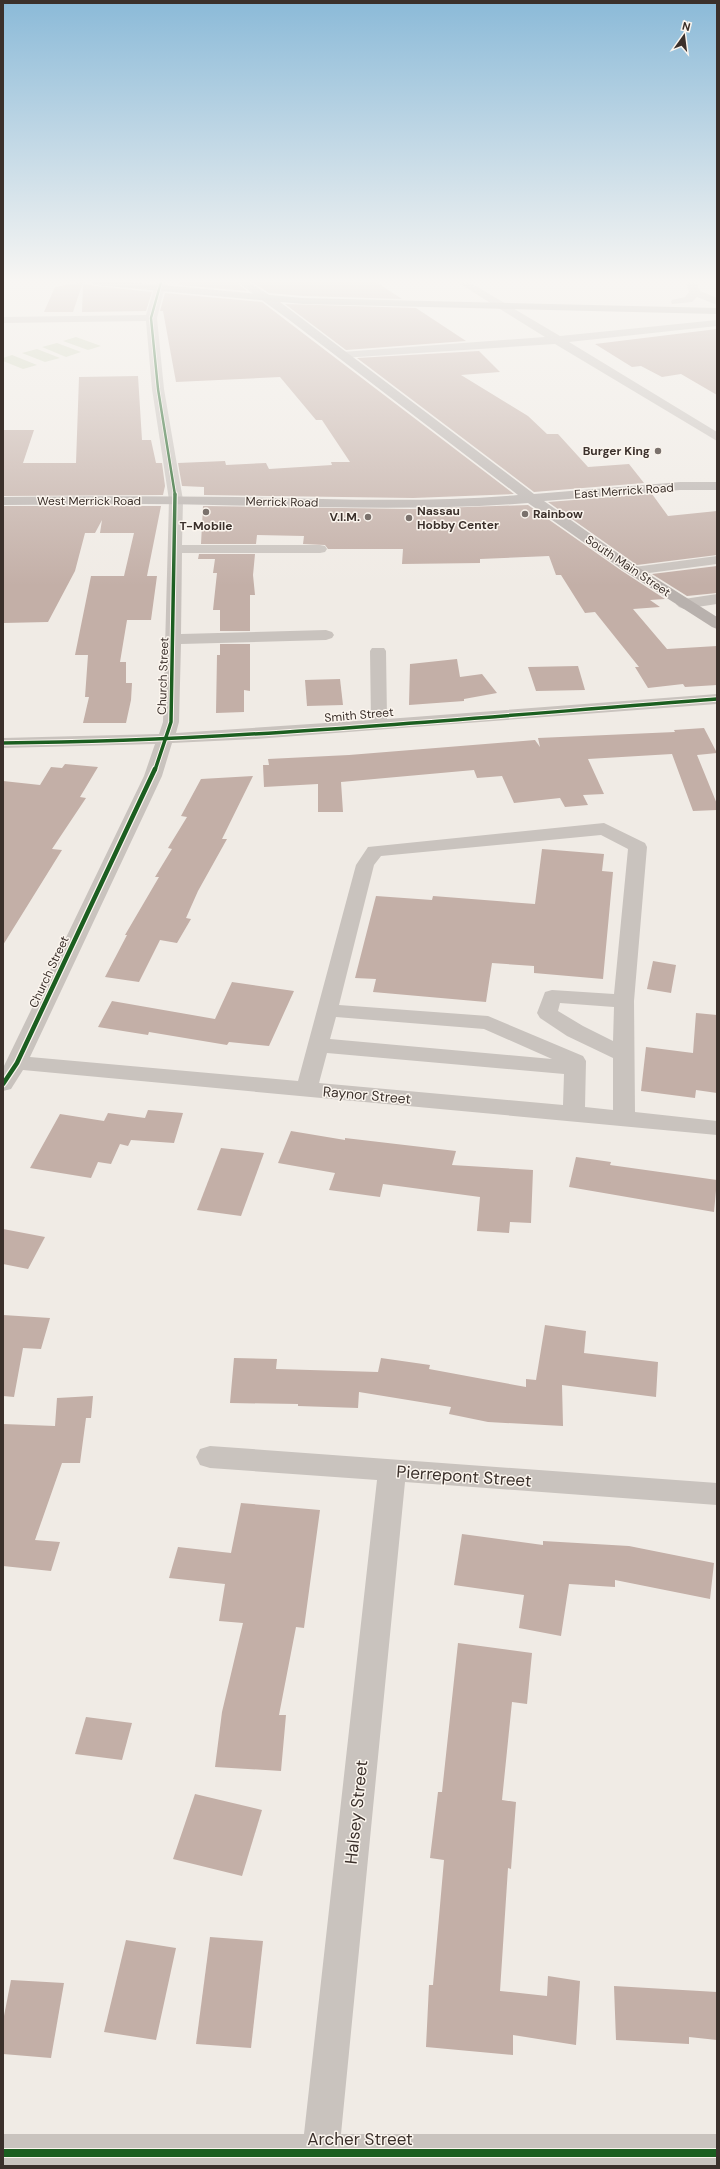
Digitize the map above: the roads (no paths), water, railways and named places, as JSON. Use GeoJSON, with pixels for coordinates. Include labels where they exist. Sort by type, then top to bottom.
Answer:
{"type":"FeatureCollection","features":[{"type":"Feature","properties":{"kind":"main road","name":"South Main Street"},"geometry":{"type":"LineString","coordinates":[[379,383],[532,498],[634,571],[717,624]]}},
{"type":"Feature","properties":{"kind":"main road","name":"East Merrick Road"},"geometry":{"type":"LineString","coordinates":[[532,498],[680,486],[717,486]]}},
{"type":"Feature","properties":{"kind":"main road","name":"Merrick Road"},"geometry":{"type":"LineString","coordinates":[[176,500],[384,504],[485,502],[532,498]]}},
{"type":"Feature","properties":{"kind":"main road","name":"West Merrick Road"},"geometry":{"type":"LineString","coordinates":[[3,501],[176,500]]}},
{"type":"Feature","properties":{"kind":"street","name":"Church Street"},"geometry":{"type":"LineString","coordinates":[[3,1084],[17,1063],[153,776],[164,739],[171,722],[176,500],[157,383]]}},
{"type":"Feature","properties":{"kind":"street"},"geometry":{"type":"LineString","coordinates":[[629,383],[717,437]]}},
{"type":"Feature","properties":{"kind":"street"},"geometry":{"type":"LineString","coordinates":[[175,548],[320,550]]}},
{"type":"Feature","properties":{"kind":"street"},"geometry":{"type":"LineString","coordinates":[[634,571],[717,560]]}},
{"type":"Feature","properties":{"kind":"street"},"geometry":{"type":"LineString","coordinates":[[684,604],[717,599]]}},
{"type":"Feature","properties":{"kind":"street"},"geometry":{"type":"LineString","coordinates":[[174,639],[326,635]]}},
{"type":"Feature","properties":{"kind":"street"},"geometry":{"type":"LineString","coordinates":[[378,651],[379,724]]}},
{"type":"Feature","properties":{"kind":"street","name":"Smith Street"},"geometry":{"type":"LineString","coordinates":[[3,742],[164,739],[717,699]]}},
{"type":"Feature","properties":{"kind":"street"},"geometry":{"type":"LineString","coordinates":[[307,1090],[365,865],[376,851],[604,829],[638,847],[624,1001],[624,1118]]}},
{"type":"Feature","properties":{"kind":"street"},"geometry":{"type":"LineString","coordinates":[[624,1001],[552,996],[547,1013],[575,1031],[624,1056]]}},
{"type":"Feature","properties":{"kind":"street"},"geometry":{"type":"LineString","coordinates":[[327,1010],[488,1023],[575,1061],[574,1114]]}},
{"type":"Feature","properties":{"kind":"street"},"geometry":{"type":"LineString","coordinates":[[318,1045],[575,1068]]}},
{"type":"Feature","properties":{"kind":"street","name":"Raynor Street"},"geometry":{"type":"LineString","coordinates":[[17,1063],[624,1118],[717,1128]]}},
{"type":"Feature","properties":{"kind":"street","name":"Pierrepont Street"},"geometry":{"type":"LineString","coordinates":[[210,1457],[717,1494]]}},
{"type":"Feature","properties":{"kind":"street","name":"Halsey Street"},"geometry":{"type":"LineString","coordinates":[[321,2153],[392,1471]]}},
{"type":"Feature","properties":{"kind":"street","name":"Archer Street"},"geometry":{"type":"LineString","coordinates":[[3,2153],[717,2154]]}},
{"type":"Feature","properties":{"kind":"place","name":"Burger King"},"geometry":{"type":"Point","coordinates":[658,451]}},
{"type":"Feature","properties":{"kind":"place","name":"T-Mobile"},"geometry":{"type":"Point","coordinates":[206,512]}},
{"type":"Feature","properties":{"kind":"place","name":"Rainbow"},"geometry":{"type":"Point","coordinates":[525,514]}},
{"type":"Feature","properties":{"kind":"place","name":"V.I.M."},"geometry":{"type":"Point","coordinates":[368,517]}},
{"type":"Feature","properties":{"kind":"place","name":"Nassau Hobby Center"},"geometry":{"type":"Point","coordinates":[409,518]}}]}
